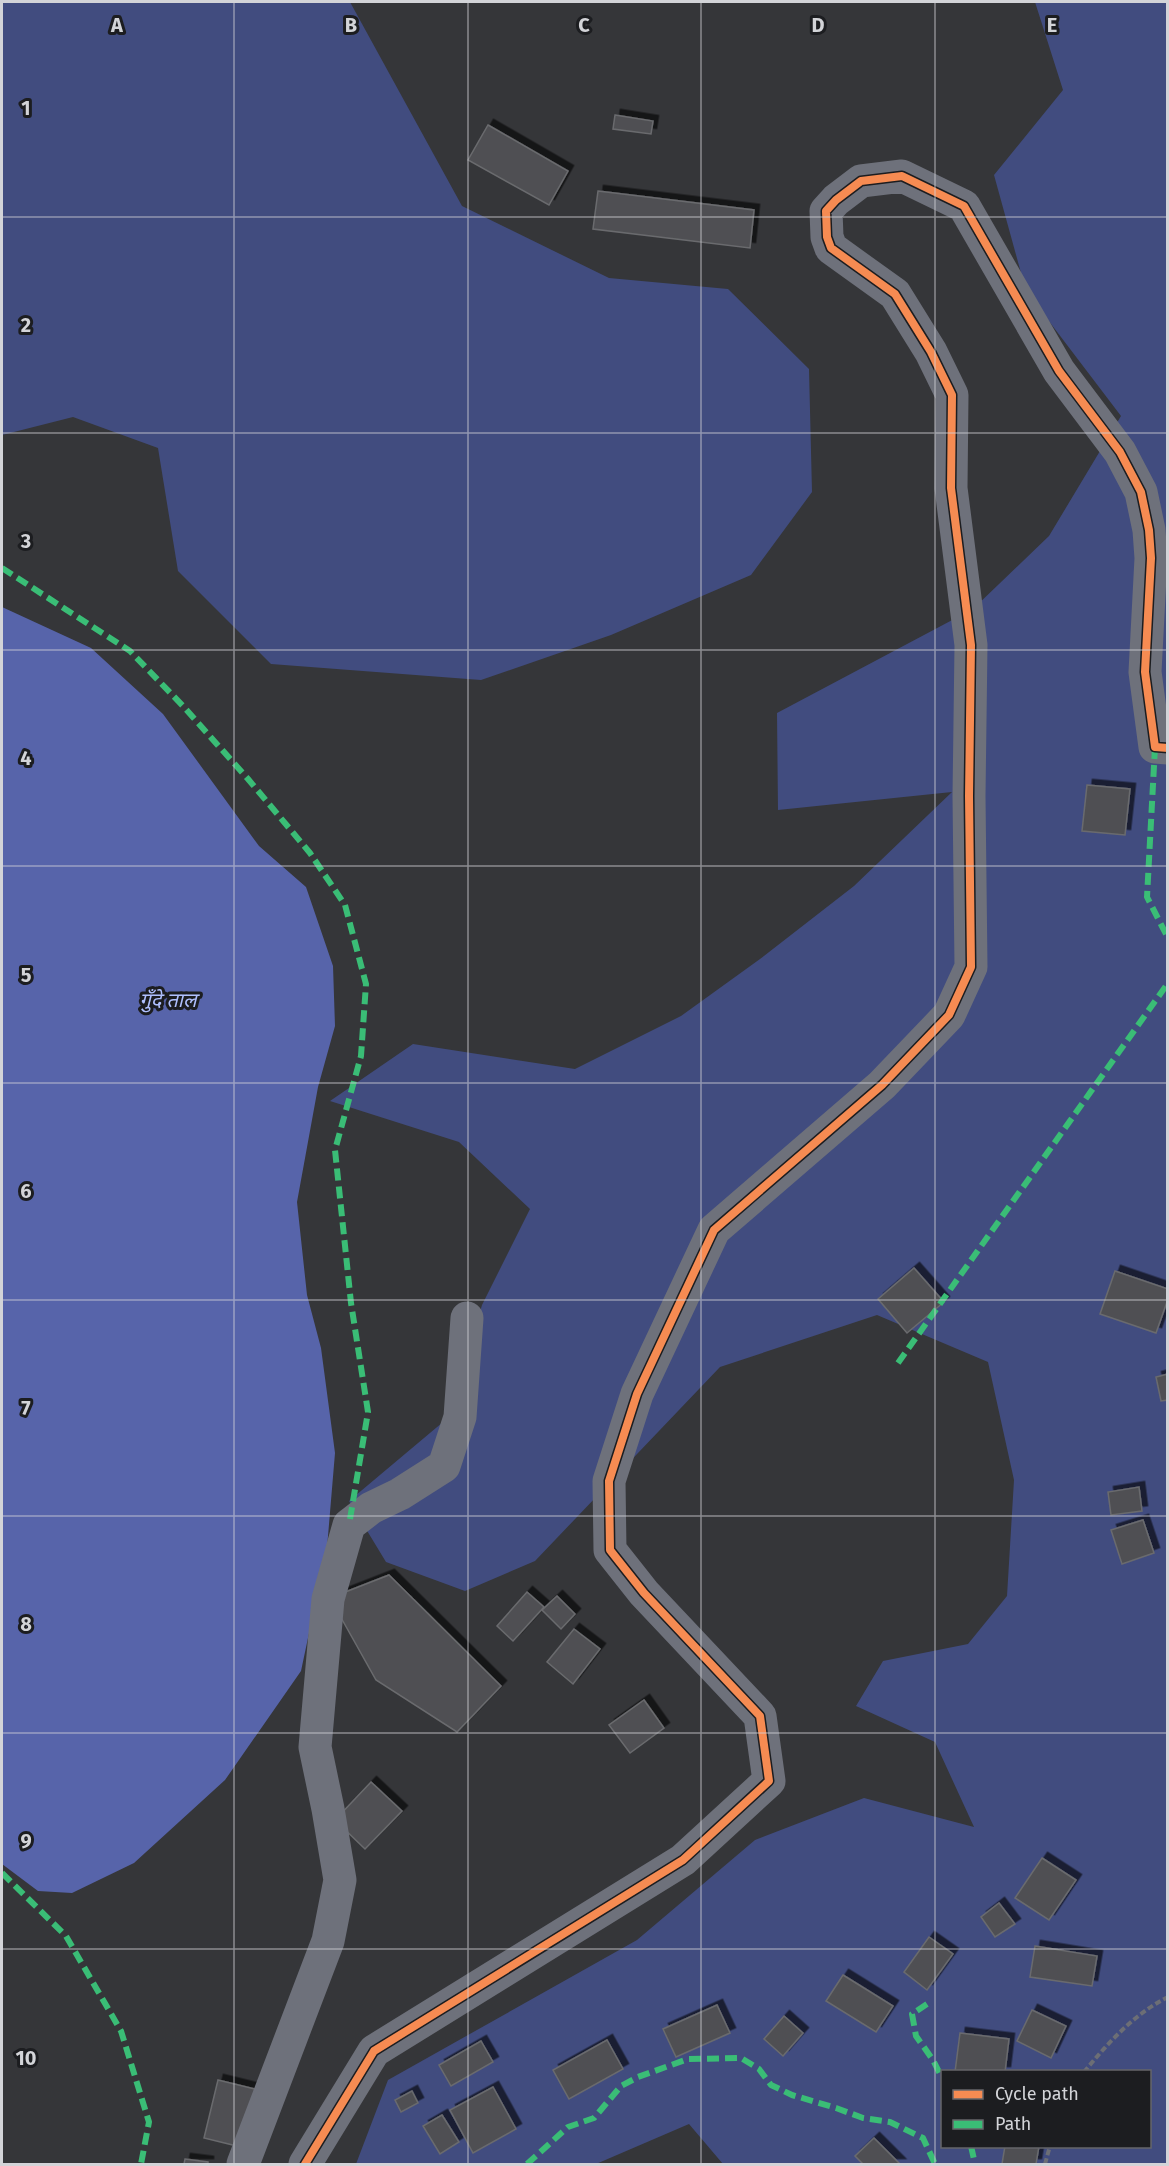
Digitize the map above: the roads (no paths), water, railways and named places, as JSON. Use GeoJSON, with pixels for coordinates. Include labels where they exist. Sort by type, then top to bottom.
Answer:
{"type":"FeatureCollection","features":[{"type":"Feature","properties":{"kind":"street"},"geometry":{"type":"LineString","coordinates":[[305,2164],[374,2051],[683,1860],[769,1781],[760,1716],[644,1593],[610,1550],[609,1480],[638,1394],[714,1230],[882,1085],[949,1015],[970,967],[971,645],[951,488],[952,395],[931,352],[894,294],[831,248],[827,237],[826,211],[836,200],[861,181],[902,176],[964,207],[1059,371],[1120,452],[1141,492],[1149,530],[1151,558],[1145,672],[1155,747],[1167,748]]}},
{"type":"Feature","properties":{"kind":"street"},"geometry":{"type":"LineString","coordinates":[[243,2164],[328,1941],[340,1880],[315,1748],[328,1599],[349,1525],[371,1508],[400,1494],[444,1466],[460,1418],[467,1318]]}},
{"type":"Feature","properties":{"kind":"water","name":"गुँदे ताल"},"geometry":{"type":"Polygon","coordinates":[[[2,607],[91,648],[163,714],[259,846],[306,887],[333,966],[335,1026],[318,1087],[297,1202],[307,1295],[321,1348],[335,1453],[327,1548],[301,1671],[225,1780],[134,1863],[72,1893],[38,1891],[2,1864],[2,607]]]}}]}
